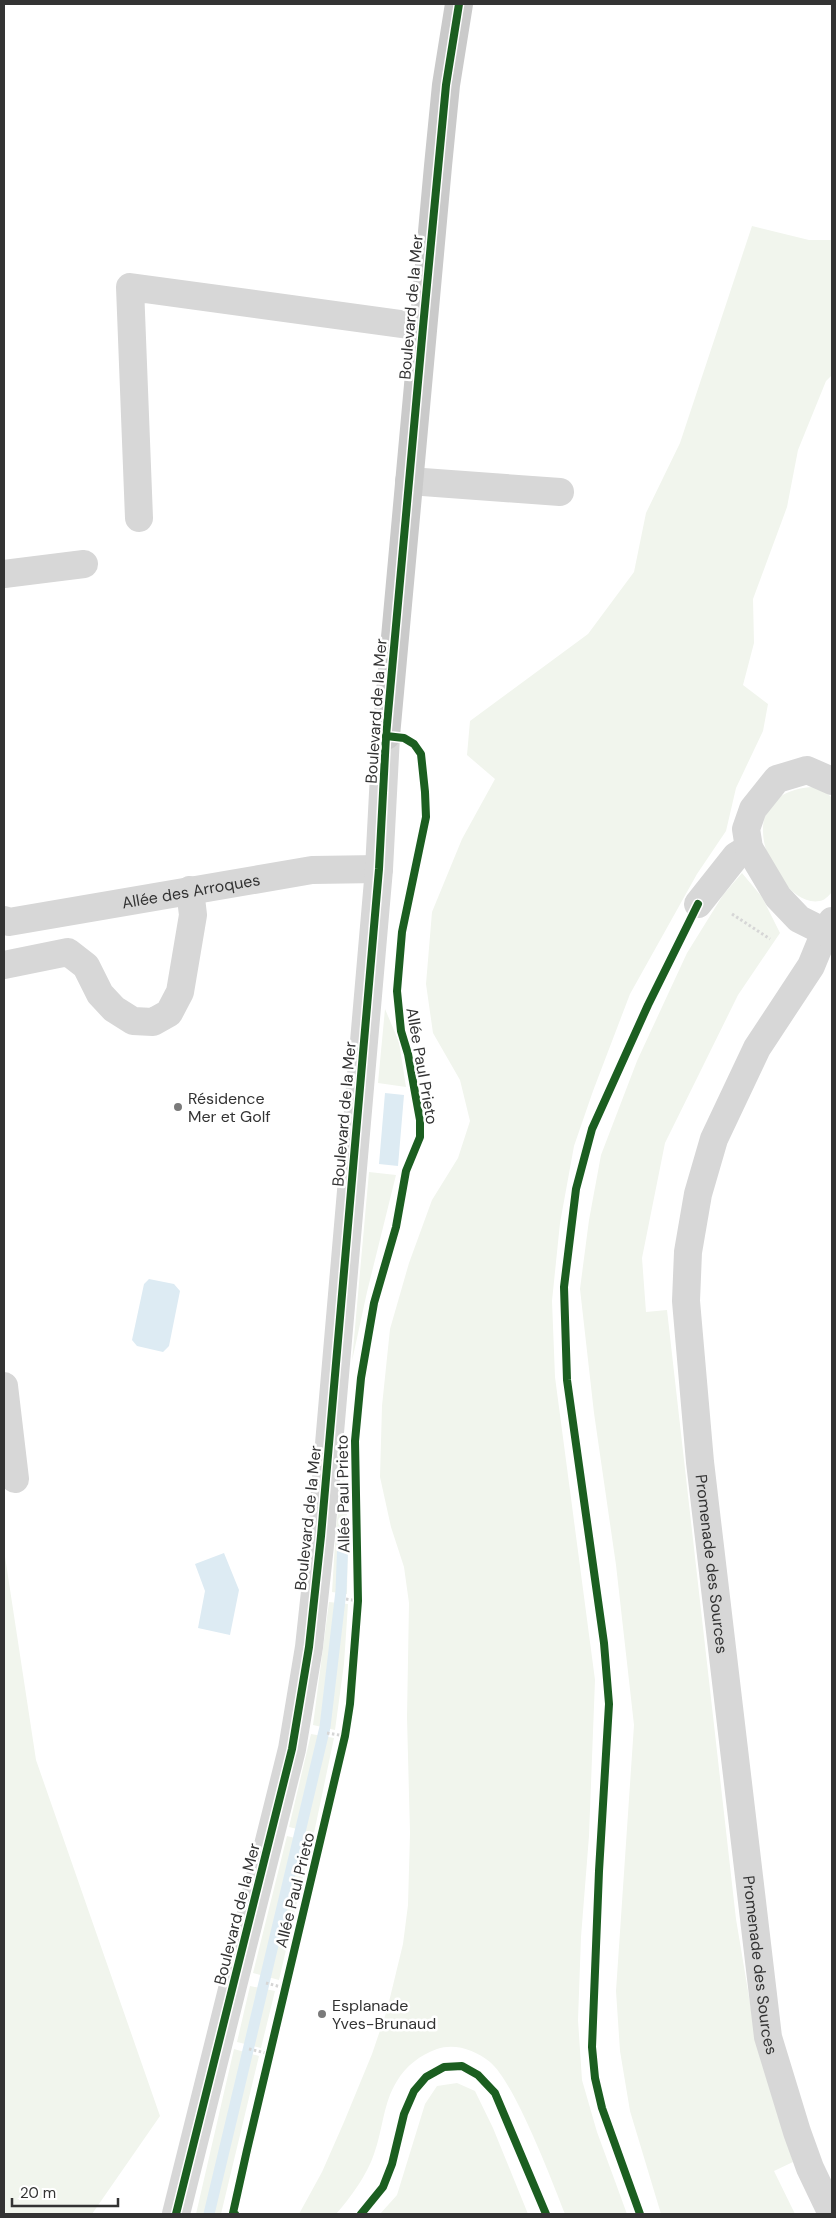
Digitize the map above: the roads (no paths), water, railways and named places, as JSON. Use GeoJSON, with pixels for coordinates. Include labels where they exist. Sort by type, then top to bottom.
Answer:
{"type":"FeatureCollection","features":[{"type":"Feature","properties":{"kind":"main road","name":"Boulevard de la Mer"},"geometry":{"type":"LineString","coordinates":[[386,736],[446,85],[459,4]]}},
{"type":"Feature","properties":{"kind":"street"},"geometry":{"type":"LineString","coordinates":[[139,518],[130,287],[423,327]]}},
{"type":"Feature","properties":{"kind":"street"},"geometry":{"type":"LineString","coordinates":[[409,481],[560,492]]}},
{"type":"Feature","properties":{"kind":"street"},"geometry":{"type":"LineString","coordinates":[[4,574],[84,564]]}},
{"type":"Feature","properties":{"kind":"street","name":"Boulevard de la Mer"},"geometry":{"type":"LineString","coordinates":[[176,2214],[292,1749],[309,1647],[321,1536],[379,869],[386,736]]}},
{"type":"Feature","properties":{"kind":"street","name":"Promenade des Sources"},"geometry":{"type":"LineString","coordinates":[[832,781],[807,770],[778,779],[753,809],[746,829],[749,848],[783,903],[799,920],[829,926],[811,966],[757,1048],[714,1139],[698,1194],[688,1252],[686,1301],[700,1462],[768,2037],[810,2168],[832,2214]]}},
{"type":"Feature","properties":{"kind":"street"},"geometry":{"type":"LineString","coordinates":[[701,900],[736,856],[749,848]]}},
{"type":"Feature","properties":{"kind":"street","name":"Allée des Arroques"},"geometry":{"type":"LineString","coordinates":[[4,920],[9,922],[312,870],[379,869]]}},
{"type":"Feature","properties":{"kind":"street"},"geometry":{"type":"LineString","coordinates":[[4,965],[68,952],[86,966],[100,994],[114,1009],[133,1021],[153,1022],[169,1013],[180,992],[193,915],[190,890]]}},
{"type":"Feature","properties":{"kind":"street"},"geometry":{"type":"LineString","coordinates":[[4,1386],[15,1479]]}},
{"type":"Feature","properties":{"kind":"waterway"},"geometry":{"type":"LineString","coordinates":[[209,2214],[325,1727],[341,1591],[343,1538]]}},
{"type":"Feature","properties":{"kind":"place","name":"Résidence Mer et Golf"},"geometry":{"type":"Point","coordinates":[178,1107]}},
{"type":"Feature","properties":{"kind":"place","name":"Esplanade Yves-Brunaud"},"geometry":{"type":"Point","coordinates":[322,2014]}}]}
